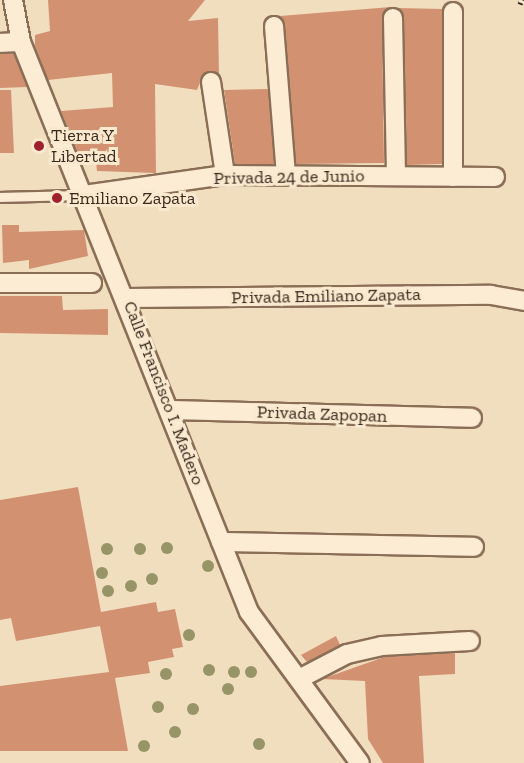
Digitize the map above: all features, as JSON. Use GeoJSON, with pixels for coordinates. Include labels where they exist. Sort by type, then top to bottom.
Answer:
{"type":"FeatureCollection","features":[{"type":"Feature","properties":{"kind":"street","name":"Calle Francisco I. Madero"},"geometry":{"type":"LineString","coordinates":[[13,0],[21,42],[127,298],[249,612],[360,763]]}},
{"type":"Feature","properties":{"kind":"street"},"geometry":{"type":"LineString","coordinates":[[453,12],[453,177]]}},
{"type":"Feature","properties":{"kind":"street"},"geometry":{"type":"LineString","coordinates":[[393,18],[396,176]]}},
{"type":"Feature","properties":{"kind":"street"},"geometry":{"type":"LineString","coordinates":[[274,26],[286,175]]}},
{"type":"Feature","properties":{"kind":"street"},"geometry":{"type":"LineString","coordinates":[[0,43],[21,42]]}},
{"type":"Feature","properties":{"kind":"street"},"geometry":{"type":"LineString","coordinates":[[211,82],[225,175]]}},
{"type":"Feature","properties":{"kind":"street","name":"Privada 24 de Junio"},"geometry":{"type":"LineString","coordinates":[[84,195],[225,175],[495,177]]}},
{"type":"Feature","properties":{"kind":"street"},"geometry":{"type":"LineString","coordinates":[[0,283],[92,283]]}},
{"type":"Feature","properties":{"kind":"street","name":"Privada Emiliano Zapata"},"geometry":{"type":"LineString","coordinates":[[127,298],[491,295],[524,301]]}},
{"type":"Feature","properties":{"kind":"street","name":"Privada Zapopan"},"geometry":{"type":"LineString","coordinates":[[171,410],[472,418]]}},
{"type":"Feature","properties":{"kind":"street"},"geometry":{"type":"LineString","coordinates":[[221,542],[474,547]]}},
{"type":"Feature","properties":{"kind":"street"},"geometry":{"type":"LineString","coordinates":[[299,679],[347,654],[382,646],[470,642]]}},
{"type":"Feature","properties":{"kind":"lane"},"geometry":{"type":"LineString","coordinates":[[0,196],[84,195]]}},
{"type":"Feature","properties":{"kind":"building"},"geometry":{"type":"Polygon","coordinates":[[[48,0],[205,0],[188,21],[218,18],[219,74],[204,73],[197,90],[155,84],[156,173],[97,171],[96,162],[82,165],[61,111],[113,107],[112,73],[48,80],[35,46],[35,35],[50,31],[48,0]]]}},
{"type":"Feature","properties":{"kind":"building"},"geometry":{"type":"Polygon","coordinates":[[[391,7],[382,18],[384,163],[296,164],[285,25],[280,16],[391,7]]]}},
{"type":"Feature","properties":{"kind":"building"},"geometry":{"type":"Polygon","coordinates":[[[398,8],[443,9],[442,164],[407,165],[404,18],[398,8]]]}},
{"type":"Feature","properties":{"kind":"building"},"geometry":{"type":"Polygon","coordinates":[[[0,54],[14,54],[27,87],[0,88],[0,54]]]}},
{"type":"Feature","properties":{"kind":"building"},"geometry":{"type":"Polygon","coordinates":[[[268,89],[274,164],[235,164],[224,90],[268,89]]]}},
{"type":"Feature","properties":{"kind":"building"},"geometry":{"type":"Polygon","coordinates":[[[0,90],[11,90],[14,153],[0,153],[0,90]]]}},
{"type":"Feature","properties":{"kind":"building"},"geometry":{"type":"Polygon","coordinates":[[[2,225],[19,225],[19,232],[84,230],[88,256],[29,269],[29,260],[3,263],[2,225]]]}},
{"type":"Feature","properties":{"kind":"building"},"geometry":{"type":"Polygon","coordinates":[[[0,296],[62,296],[63,310],[108,309],[108,335],[0,333],[0,296]]]}},
{"type":"Feature","properties":{"kind":"building"},"geometry":{"type":"Polygon","coordinates":[[[78,487],[101,612],[156,602],[158,612],[175,609],[183,647],[172,649],[174,657],[148,662],[150,673],[115,678],[128,751],[0,751],[0,686],[109,672],[100,626],[16,641],[11,618],[0,620],[0,500],[78,487]]]}},
{"type":"Feature","properties":{"kind":"building"},"geometry":{"type":"Polygon","coordinates":[[[336,636],[340,645],[307,662],[301,655],[336,636]]]}},
{"type":"Feature","properties":{"kind":"building"},"geometry":{"type":"Polygon","coordinates":[[[455,653],[455,674],[419,676],[424,763],[383,763],[368,739],[365,681],[322,679],[384,657],[455,653]]]}},
{"type":"Feature","properties":{"kind":"railway"},"geometry":{"type":"LineString","coordinates":[[519,0],[524,2]]}},
{"type":"Feature","properties":{"kind":"place","name":"Tierra Y Libertad"},"geometry":{"type":"Point","coordinates":[39,146]}},
{"type":"Feature","properties":{"kind":"place","name":"Emiliano Zapata"},"geometry":{"type":"Point","coordinates":[57,198]}}]}
